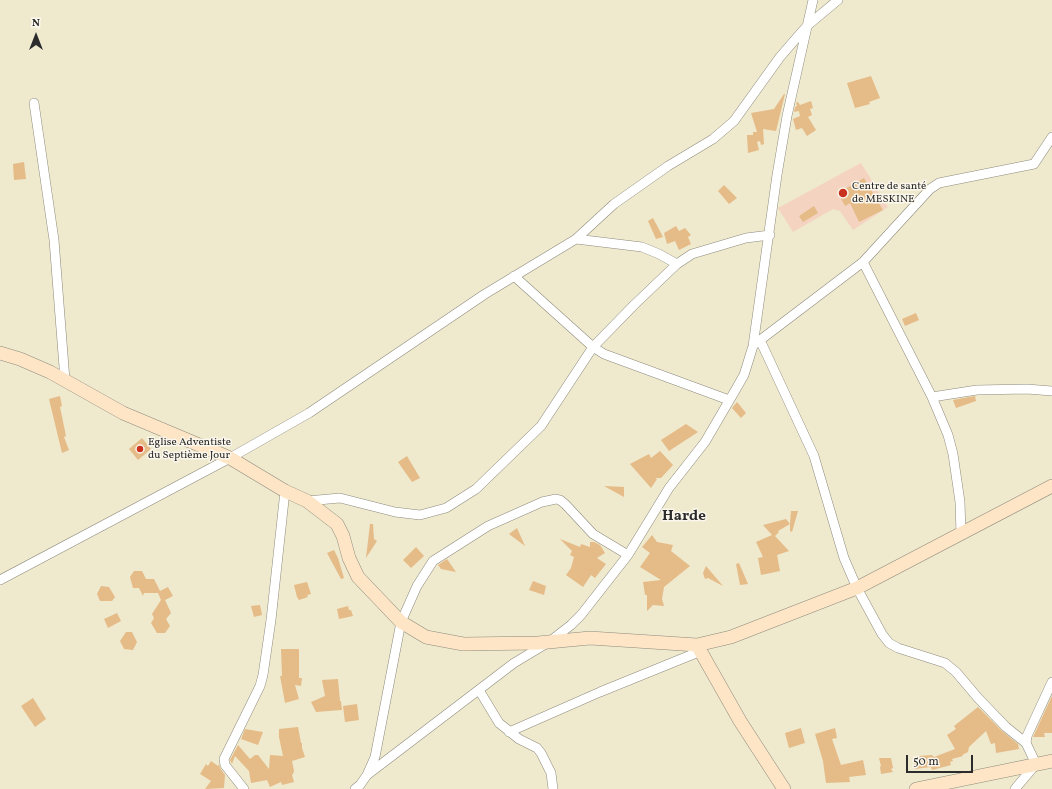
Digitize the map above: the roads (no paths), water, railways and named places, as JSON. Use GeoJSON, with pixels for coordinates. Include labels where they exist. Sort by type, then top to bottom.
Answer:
{"type":"FeatureCollection","features":[{"type":"Feature","properties":{"kind":"street"},"geometry":{"type":"LineString","coordinates":[[355,789],[368,775],[407,744],[514,663],[549,642],[581,615],[628,555],[669,488],[705,442],[744,376],[757,343],[777,175],[787,116],[813,0]]}},
{"type":"Feature","properties":{"kind":"street"},"geometry":{"type":"LineString","coordinates":[[0,580],[230,458],[309,414],[485,294],[576,239],[614,204],[668,166],[713,139],[734,121],[780,57],[808,25],[838,0]]}},
{"type":"Feature","properties":{"kind":"street"},"geometry":{"type":"LineString","coordinates":[[34,103],[54,240],[65,380]]}},
{"type":"Feature","properties":{"kind":"street"},"geometry":{"type":"LineString","coordinates":[[757,343],[863,262],[934,186],[939,183],[1034,164],[1052,137]]}},
{"type":"Feature","properties":{"kind":"street"},"geometry":{"type":"LineString","coordinates":[[307,501],[340,498],[395,512],[420,515],[446,508],[476,490],[541,426],[593,347],[677,264],[692,254],[700,251],[746,238],[770,235]]}},
{"type":"Feature","properties":{"kind":"street"},"geometry":{"type":"LineString","coordinates":[[576,239],[642,247],[677,264]]}},
{"type":"Feature","properties":{"kind":"street"},"geometry":{"type":"LineString","coordinates":[[863,262],[932,397],[948,435],[953,454],[960,502],[961,534]]}},
{"type":"Feature","properties":{"kind":"street"},"geometry":{"type":"LineString","coordinates":[[514,276],[593,347],[604,354],[729,400]]}},
{"type":"Feature","properties":{"kind":"street"},"geometry":{"type":"LineString","coordinates":[[757,343],[814,456],[844,558],[857,588],[882,634],[889,643],[898,648],[945,663],[956,672],[978,698],[1006,727],[1026,743],[1036,764]]}},
{"type":"Feature","properties":{"kind":"street"},"geometry":{"type":"LineString","coordinates":[[0,353],[20,359],[50,372],[123,413],[230,458],[284,491],[307,501],[336,524],[343,536],[349,558],[358,577],[401,622],[426,637],[462,644],[549,642],[590,638],[699,648]]}},
{"type":"Feature","properties":{"kind":"street"},"geometry":{"type":"LineString","coordinates":[[932,397],[977,390],[1028,388],[1052,391]]}},
{"type":"Feature","properties":{"kind":"street"},"geometry":{"type":"LineString","coordinates":[[509,732],[699,648],[857,588],[1052,486]]}},
{"type":"Feature","properties":{"kind":"street"},"geometry":{"type":"LineString","coordinates":[[244,789],[225,765],[224,759],[230,744],[260,686],[263,675],[271,620],[284,491]]}},
{"type":"Feature","properties":{"kind":"street"},"geometry":{"type":"LineString","coordinates":[[368,775],[375,757],[401,622],[417,586],[433,561],[488,526],[542,502],[556,499],[560,500],[593,534],[628,555]]}},
{"type":"Feature","properties":{"kind":"street"},"geometry":{"type":"LineString","coordinates":[[699,648],[740,721],[784,789]]}},
{"type":"Feature","properties":{"kind":"street"},"geometry":{"type":"LineString","coordinates":[[1026,743],[1027,736],[1052,682]]}},
{"type":"Feature","properties":{"kind":"street"},"geometry":{"type":"LineString","coordinates":[[479,690],[499,723],[519,739],[537,748],[541,753],[551,773],[553,789]]}},
{"type":"Feature","properties":{"kind":"street"},"geometry":{"type":"LineString","coordinates":[[916,789],[1052,761]]}},
{"type":"Feature","properties":{"kind":"street"},"geometry":{"type":"LineString","coordinates":[[1015,789],[1036,764]]}},
{"type":"Feature","properties":{"kind":"place","name":"Centre de santé de MESKINE"},"geometry":{"type":"Point","coordinates":[843,193]}},
{"type":"Feature","properties":{"kind":"place","name":"Eglise Adventiste du Septième Jour"},"geometry":{"type":"Point","coordinates":[140,449]}},
{"type":"Feature","properties":{"kind":"district","name":"Harde"},"geometry":{"type":"Point","coordinates":[684,517]}}]}
